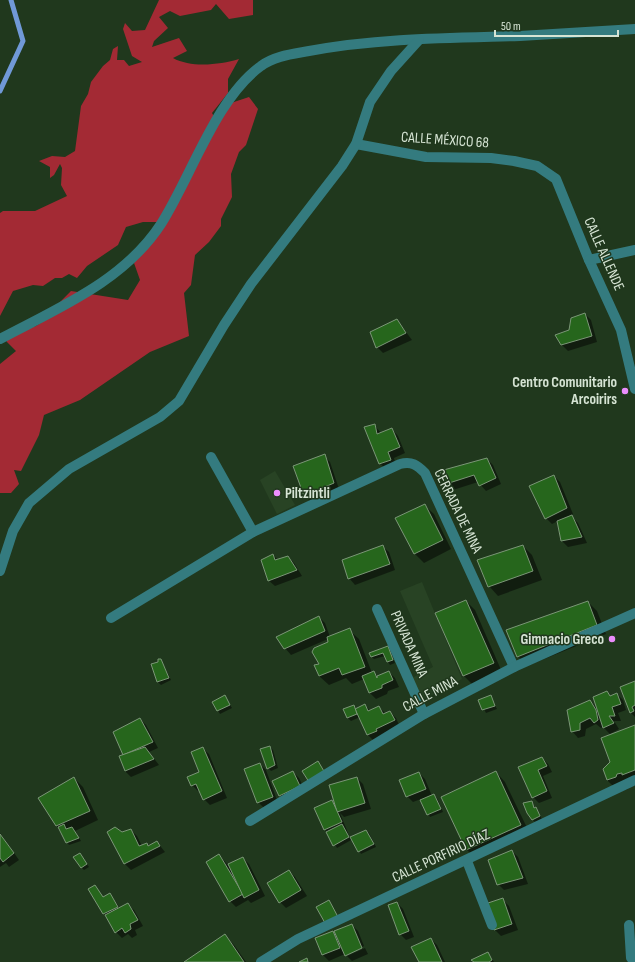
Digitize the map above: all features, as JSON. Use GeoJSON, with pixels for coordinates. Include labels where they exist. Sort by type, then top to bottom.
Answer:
{"type":"FeatureCollection","features":[{"type":"Feature","properties":{"kind":"street"},"geometry":{"type":"LineString","coordinates":[[0,339],[89,290],[129,262],[160,224],[216,122],[239,85],[262,65],[285,56],[338,46],[420,40],[635,29]]}},
{"type":"Feature","properties":{"kind":"street"},"geometry":{"type":"LineString","coordinates":[[0,571],[13,531],[29,503],[69,469],[160,416],[179,401],[224,325],[251,284],[342,166],[356,144],[370,102],[391,71],[420,40]]}},
{"type":"Feature","properties":{"kind":"street","name":"CALLE MÉXICO 68"},"geometry":{"type":"LineString","coordinates":[[356,144],[426,157],[491,158],[514,161],[537,166],[556,179]]}},
{"type":"Feature","properties":{"kind":"street","name":"CALLE ALLENDE"},"geometry":{"type":"LineString","coordinates":[[556,179],[589,260],[621,330],[635,389]]}},
{"type":"Feature","properties":{"kind":"street"},"geometry":{"type":"LineString","coordinates":[[589,260],[635,250]]}},
{"type":"Feature","properties":{"kind":"street"},"geometry":{"type":"LineString","coordinates":[[212,457],[253,532]]}},
{"type":"Feature","properties":{"kind":"street","name":"CERRADA DE MINA"},"geometry":{"type":"LineString","coordinates":[[111,618],[253,532],[400,464],[409,462],[417,464],[425,473],[514,667]]}},
{"type":"Feature","properties":{"kind":"street","name":"PRIVADA MINA"},"geometry":{"type":"LineString","coordinates":[[377,609],[424,714]]}},
{"type":"Feature","properties":{"kind":"street","name":"CALLE MINA"},"geometry":{"type":"LineString","coordinates":[[250,821],[424,714],[514,667],[635,613]]}},
{"type":"Feature","properties":{"kind":"street","name":"CALLE PORFIRIO DÍAZ"},"geometry":{"type":"LineString","coordinates":[[261,962],[274,957],[298,939],[467,861],[581,804],[635,780]]}},
{"type":"Feature","properties":{"kind":"street"},"geometry":{"type":"LineString","coordinates":[[467,861],[492,925]]}},
{"type":"Feature","properties":{"kind":"street"},"geometry":{"type":"LineString","coordinates":[[628,925],[631,958],[635,961]]}},
{"type":"Feature","properties":{"kind":"street"},"geometry":{"type":"LineString","coordinates":[[274,957],[279,962]]}},
{"type":"Feature","properties":{"kind":"shaded area"},"geometry":{"type":"Polygon","coordinates":[[[159,0],[253,0],[253,15],[229,19],[216,4],[211,10],[180,16],[170,11],[159,17],[168,28],[154,41],[152,47],[179,38],[187,51],[173,58],[180,61],[197,64],[214,64],[239,59],[228,79],[228,93],[212,113],[218,124],[228,104],[249,97],[258,109],[246,145],[239,152],[231,174],[232,197],[221,219],[221,226],[209,242],[195,255],[191,285],[184,293],[189,336],[150,352],[80,400],[44,415],[39,435],[21,471],[14,470],[19,484],[11,493],[0,493],[0,364],[16,351],[3,336],[36,326],[50,317],[58,304],[71,291],[128,300],[140,280],[134,263],[158,222],[143,222],[126,227],[118,245],[87,266],[77,278],[69,274],[62,278],[55,278],[43,286],[33,285],[13,291],[0,316],[0,213],[3,211],[35,211],[67,196],[61,185],[62,168],[60,164],[54,175],[50,178],[50,167],[39,161],[52,156],[65,157],[75,151],[81,106],[88,94],[91,82],[103,66],[110,60],[113,49],[118,46],[117,60],[124,60],[129,66],[142,62],[132,56],[123,29],[125,23],[132,31],[145,30],[159,0]]]}},
{"type":"Feature","properties":{"kind":"shaded area","name":"Piltzintli"},"geometry":{"type":"Polygon","coordinates":[[[275,471],[295,505],[277,514],[260,480],[275,471]]]}},
{"type":"Feature","properties":{"kind":"shaded area"},"geometry":{"type":"Polygon","coordinates":[[[422,582],[462,679],[423,700],[412,678],[433,667],[400,591],[422,582]]]}},
{"type":"Feature","properties":{"kind":"building"},"geometry":{"type":"Polygon","coordinates":[[[585,313],[592,336],[561,345],[555,335],[569,330],[571,318],[585,313]]]}},
{"type":"Feature","properties":{"kind":"building"},"geometry":{"type":"Polygon","coordinates":[[[397,319],[406,333],[376,348],[370,332],[397,319]]]}},
{"type":"Feature","properties":{"kind":"building"},"geometry":{"type":"Polygon","coordinates":[[[375,424],[377,434],[392,428],[400,447],[388,452],[391,460],[379,464],[364,427],[375,424]]]}},
{"type":"Feature","properties":{"kind":"building"},"geometry":{"type":"Polygon","coordinates":[[[325,454],[334,483],[304,496],[293,466],[325,454]]]}},
{"type":"Feature","properties":{"kind":"building"},"geometry":{"type":"Polygon","coordinates":[[[487,458],[496,478],[479,486],[474,475],[446,484],[440,471],[487,458]]]}},
{"type":"Feature","properties":{"kind":"building"},"geometry":{"type":"Polygon","coordinates":[[[554,475],[567,508],[545,519],[529,486],[554,475]]]}},
{"type":"Feature","properties":{"kind":"building"},"geometry":{"type":"Polygon","coordinates":[[[425,504],[443,540],[414,554],[395,518],[425,504]]]}},
{"type":"Feature","properties":{"kind":"building"},"geometry":{"type":"Polygon","coordinates":[[[572,515],[582,537],[561,541],[557,521],[572,515]]]}},
{"type":"Feature","properties":{"kind":"building"},"geometry":{"type":"Polygon","coordinates":[[[383,545],[390,564],[348,579],[342,560],[383,545]]]}},
{"type":"Feature","properties":{"kind":"building"},"geometry":{"type":"Polygon","coordinates":[[[523,545],[533,571],[488,587],[477,560],[523,545]]]}},
{"type":"Feature","properties":{"kind":"building"},"geometry":{"type":"Polygon","coordinates":[[[273,554],[275,560],[288,556],[297,570],[268,581],[261,560],[273,554]]]}},
{"type":"Feature","properties":{"kind":"building"},"geometry":{"type":"Polygon","coordinates":[[[466,600],[494,663],[463,676],[435,613],[466,600]]]}},
{"type":"Feature","properties":{"kind":"building"},"geometry":{"type":"Polygon","coordinates":[[[588,601],[597,625],[517,657],[506,630],[588,601]]]}},
{"type":"Feature","properties":{"kind":"building"},"geometry":{"type":"Polygon","coordinates":[[[319,616],[325,631],[284,649],[276,637],[319,616]]]}},
{"type":"Feature","properties":{"kind":"building"},"geometry":{"type":"Polygon","coordinates":[[[350,628],[365,667],[342,675],[339,668],[319,676],[314,665],[319,664],[312,652],[314,648],[328,642],[327,637],[350,628]]]}},
{"type":"Feature","properties":{"kind":"building"},"geometry":{"type":"Polygon","coordinates":[[[388,646],[393,660],[387,662],[383,653],[371,657],[369,653],[388,646]]]}},
{"type":"Feature","properties":{"kind":"building"},"geometry":{"type":"Polygon","coordinates":[[[158,659],[161,659],[169,678],[157,682],[151,664],[158,662],[158,659]]]}},
{"type":"Feature","properties":{"kind":"building"},"geometry":{"type":"Polygon","coordinates":[[[374,671],[377,678],[377,676],[389,671],[393,680],[382,685],[382,688],[369,693],[362,676],[374,671]]]}},
{"type":"Feature","properties":{"kind":"building"},"geometry":{"type":"Polygon","coordinates":[[[635,681],[635,705],[632,707],[634,711],[630,713],[620,687],[635,681]]]}},
{"type":"Feature","properties":{"kind":"building"},"geometry":{"type":"Polygon","coordinates":[[[607,691],[610,696],[617,693],[621,704],[612,707],[615,716],[609,716],[614,723],[603,728],[593,697],[607,691]]]}},
{"type":"Feature","properties":{"kind":"building"},"geometry":{"type":"Polygon","coordinates":[[[225,695],[230,705],[217,711],[212,702],[225,695]]]}},
{"type":"Feature","properties":{"kind":"building"},"geometry":{"type":"Polygon","coordinates":[[[491,695],[495,706],[482,710],[478,700],[491,695]]]}},
{"type":"Feature","properties":{"kind":"building"},"geometry":{"type":"Polygon","coordinates":[[[590,700],[596,710],[598,720],[594,723],[590,718],[580,723],[580,730],[571,732],[567,710],[590,700]]]}},
{"type":"Feature","properties":{"kind":"building"},"geometry":{"type":"Polygon","coordinates":[[[365,704],[368,711],[379,706],[383,714],[390,711],[395,720],[367,735],[355,709],[365,704]]]}},
{"type":"Feature","properties":{"kind":"building"},"geometry":{"type":"Polygon","coordinates":[[[354,705],[357,714],[347,718],[343,709],[354,705]]]}},
{"type":"Feature","properties":{"kind":"building"},"geometry":{"type":"Polygon","coordinates":[[[140,718],[153,742],[123,755],[113,732],[140,718]]]}},
{"type":"Feature","properties":{"kind":"building"},"geometry":{"type":"Polygon","coordinates":[[[635,725],[635,770],[622,775],[622,773],[617,774],[616,777],[607,780],[603,769],[610,762],[601,738],[635,725]]]}},
{"type":"Feature","properties":{"kind":"building"},"geometry":{"type":"Polygon","coordinates":[[[270,746],[275,765],[267,769],[260,749],[270,746]]]}},
{"type":"Feature","properties":{"kind":"building"},"geometry":{"type":"Polygon","coordinates":[[[145,747],[154,759],[125,771],[119,756],[145,747]]]}},
{"type":"Feature","properties":{"kind":"building"},"geometry":{"type":"Polygon","coordinates":[[[203,747],[222,791],[203,800],[196,784],[191,786],[187,777],[199,772],[191,752],[203,747]]]}},
{"type":"Feature","properties":{"kind":"building"},"geometry":{"type":"Polygon","coordinates":[[[542,757],[547,766],[538,770],[547,791],[532,798],[518,767],[542,757]]]}},
{"type":"Feature","properties":{"kind":"building"},"geometry":{"type":"Polygon","coordinates":[[[318,761],[325,773],[309,782],[302,771],[318,761]]]}},
{"type":"Feature","properties":{"kind":"building"},"geometry":{"type":"Polygon","coordinates":[[[260,763],[273,797],[257,803],[244,769],[260,763]]]}},
{"type":"Feature","properties":{"kind":"building"},"geometry":{"type":"Polygon","coordinates":[[[293,771],[300,786],[279,796],[272,781],[293,771]]]}},
{"type":"Feature","properties":{"kind":"building"},"geometry":{"type":"Polygon","coordinates":[[[496,771],[521,825],[466,850],[441,797],[496,771]]]}},
{"type":"Feature","properties":{"kind":"building"},"geometry":{"type":"Polygon","coordinates":[[[419,772],[426,789],[406,797],[399,780],[419,772]]]}},
{"type":"Feature","properties":{"kind":"building"},"geometry":{"type":"Polygon","coordinates":[[[74,777],[90,811],[56,826],[38,798],[74,777]]]}},
{"type":"Feature","properties":{"kind":"building"},"geometry":{"type":"Polygon","coordinates":[[[357,777],[365,803],[337,812],[329,785],[357,777]]]}},
{"type":"Feature","properties":{"kind":"building"},"geometry":{"type":"Polygon","coordinates":[[[434,794],[441,809],[427,815],[420,800],[434,794]]]}},
{"type":"Feature","properties":{"kind":"building"},"geometry":{"type":"Polygon","coordinates":[[[332,800],[342,822],[324,830],[314,808],[332,800]]]}},
{"type":"Feature","properties":{"kind":"building"},"geometry":{"type":"Polygon","coordinates":[[[532,801],[534,808],[536,807],[540,816],[532,820],[523,803],[532,801]]]}},
{"type":"Feature","properties":{"kind":"building"},"geometry":{"type":"Polygon","coordinates":[[[64,824],[66,829],[72,827],[79,838],[66,843],[58,827],[64,824]]]}},
{"type":"Feature","properties":{"kind":"building"},"geometry":{"type":"Polygon","coordinates":[[[342,824],[349,837],[333,846],[326,832],[342,824]]]}},
{"type":"Feature","properties":{"kind":"building"},"geometry":{"type":"Polygon","coordinates":[[[115,827],[122,832],[131,829],[139,846],[147,843],[148,846],[157,841],[160,846],[124,864],[107,832],[115,827]]]}},
{"type":"Feature","properties":{"kind":"building"},"geometry":{"type":"Polygon","coordinates":[[[366,830],[374,844],[358,852],[350,837],[366,830]]]}},
{"type":"Feature","properties":{"kind":"building"},"geometry":{"type":"Polygon","coordinates":[[[0,834],[14,853],[3,862],[0,858],[0,834]]]}},
{"type":"Feature","properties":{"kind":"building"},"geometry":{"type":"Polygon","coordinates":[[[512,850],[523,878],[497,885],[488,860],[512,850]]]}},
{"type":"Feature","properties":{"kind":"building"},"geometry":{"type":"Polygon","coordinates":[[[80,853],[87,864],[81,868],[73,857],[80,853]]]}},
{"type":"Feature","properties":{"kind":"building"},"geometry":{"type":"Polygon","coordinates":[[[219,854],[243,894],[229,902],[206,862],[219,854]]]}},
{"type":"Feature","properties":{"kind":"building"},"geometry":{"type":"Polygon","coordinates":[[[243,857],[259,890],[244,898],[228,864],[243,857]]]}},
{"type":"Feature","properties":{"kind":"building"},"geometry":{"type":"Polygon","coordinates":[[[289,870],[301,890],[279,903],[267,883],[289,870]]]}},
{"type":"Feature","properties":{"kind":"building"},"geometry":{"type":"Polygon","coordinates":[[[95,885],[103,897],[110,893],[118,907],[103,914],[88,889],[95,885]]]}},
{"type":"Feature","properties":{"kind":"building"},"geometry":{"type":"Polygon","coordinates":[[[503,898],[512,924],[494,930],[485,904],[503,898]]]}},
{"type":"Feature","properties":{"kind":"building"},"geometry":{"type":"Polygon","coordinates":[[[329,900],[338,917],[325,923],[316,907],[329,900]]]}},
{"type":"Feature","properties":{"kind":"building"},"geometry":{"type":"Polygon","coordinates":[[[397,902],[409,931],[399,935],[388,905],[397,902]]]}},
{"type":"Feature","properties":{"kind":"building"},"geometry":{"type":"Polygon","coordinates":[[[128,903],[138,920],[130,924],[131,929],[125,933],[122,928],[115,933],[105,915],[128,903]]]}},
{"type":"Feature","properties":{"kind":"building"},"geometry":{"type":"Polygon","coordinates":[[[352,924],[362,948],[345,956],[334,931],[352,924]]]}},
{"type":"Feature","properties":{"kind":"building"},"geometry":{"type":"Polygon","coordinates":[[[333,931],[340,948],[322,955],[315,938],[333,931]]]}},
{"type":"Feature","properties":{"kind":"building"},"geometry":{"type":"Polygon","coordinates":[[[225,934],[244,962],[184,962],[225,934]]]}},
{"type":"Feature","properties":{"kind":"building"},"geometry":{"type":"Polygon","coordinates":[[[431,938],[442,962],[419,962],[411,947],[431,938]]]}},
{"type":"Feature","properties":{"kind":"building"},"geometry":{"type":"Polygon","coordinates":[[[488,952],[492,960],[489,962],[474,962],[471,960],[488,952]]]}},
{"type":"Feature","properties":{"kind":"building"},"geometry":{"type":"Polygon","coordinates":[[[307,958],[308,962],[299,962],[307,958]]]}},
{"type":"Feature","properties":{"kind":"waterway"},"geometry":{"type":"LineString","coordinates":[[0,91],[23,41],[11,0]]}},
{"type":"Feature","properties":{"kind":"place","name":"Centro Comunitario Arcoirirs"},"geometry":{"type":"Point","coordinates":[625,391]}},
{"type":"Feature","properties":{"kind":"place","name":"Piltzintli"},"geometry":{"type":"Point","coordinates":[277,493]}},
{"type":"Feature","properties":{"kind":"place","name":"Gimnacio Greco"},"geometry":{"type":"Point","coordinates":[612,639]}}]}
